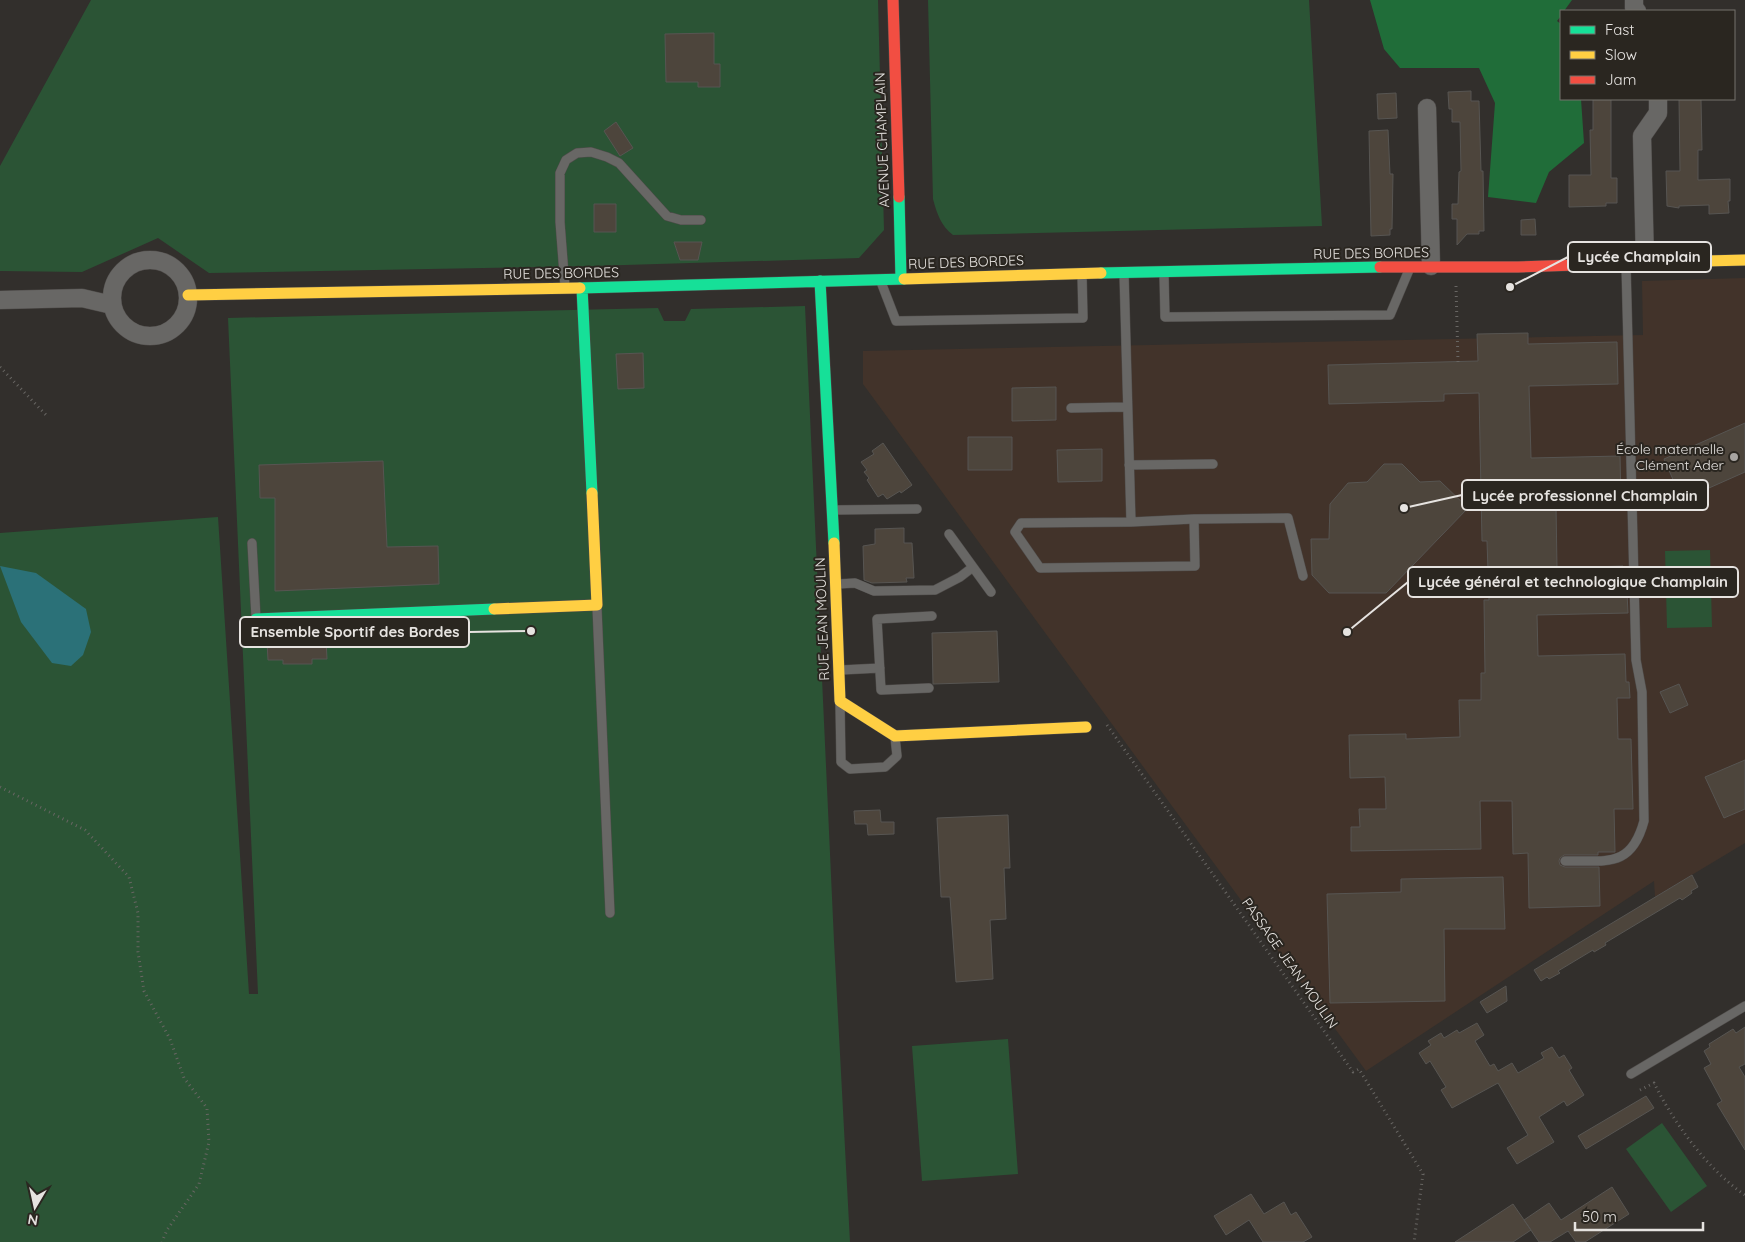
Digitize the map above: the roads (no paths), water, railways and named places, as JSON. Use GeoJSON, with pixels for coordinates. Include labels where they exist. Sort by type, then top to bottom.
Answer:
{"type":"FeatureCollection","features":[{"type":"Feature","properties":{"kind":"street","name":"AVENUE CHAMPLAIN"},"geometry":{"type":"LineString","coordinates":[[893,0],[902,279]]}},
{"type":"Feature","properties":{"kind":"street"},"geometry":{"type":"LineString","coordinates":[[1644,262],[1642,136],[1658,113],[1658,100]]}},
{"type":"Feature","properties":{"kind":"street"},"geometry":{"type":"LineString","coordinates":[[1428,108],[1431,266]]}},
{"type":"Feature","properties":{"kind":"street"},"geometry":{"type":"LineString","coordinates":[[145,260],[158,261],[169,265],[179,274],[188,295],[186,310],[180,322],[169,332],[156,336],[134,333],[124,326],[117,317],[112,305],[112,292],[117,279],[132,264],[145,260]]}},
{"type":"Feature","properties":{"kind":"street","name":"RUE DES BORDES"},"geometry":{"type":"LineString","coordinates":[[188,295],[582,288],[1124,272],[1431,266],[1518,267],[1745,260]]}},
{"type":"Feature","properties":{"kind":"street","name":"RUE JEAN MOULIN"},"geometry":{"type":"LineString","coordinates":[[820,281],[833,510],[840,701]]}},
{"type":"Feature","properties":{"kind":"street"},"geometry":{"type":"LineString","coordinates":[[256,620],[597,605],[582,288]]}},
{"type":"Feature","properties":{"kind":"street"},"geometry":{"type":"LineString","coordinates":[[0,300],[82,298],[112,305]]}},
{"type":"Feature","properties":{"kind":"street"},"geometry":{"type":"LineString","coordinates":[[840,701],[895,736],[1086,727]]}},
{"type":"Feature","properties":{"kind":"lane"},"geometry":{"type":"LineString","coordinates":[[564,287],[560,222],[560,173],[566,160],[577,153],[592,152],[619,163],[668,216],[682,220],[700,220]]}},
{"type":"Feature","properties":{"kind":"lane"},"geometry":{"type":"LineString","coordinates":[[1565,862],[1612,860],[1624,856],[1633,847],[1640,835],[1644,821],[1642,692],[1636,660],[1626,263]]}},
{"type":"Feature","properties":{"kind":"lane"},"geometry":{"type":"LineString","coordinates":[[1164,272],[1166,317],[1390,315],[1410,267]]}},
{"type":"Feature","properties":{"kind":"lane"},"geometry":{"type":"LineString","coordinates":[[1124,272],[1131,522]]}},
{"type":"Feature","properties":{"kind":"lane"},"geometry":{"type":"LineString","coordinates":[[881,280],[896,321],[1082,318],[1082,274]]}},
{"type":"Feature","properties":{"kind":"lane"},"geometry":{"type":"LineString","coordinates":[[1070,408],[1128,407]]}},
{"type":"Feature","properties":{"kind":"lane"},"geometry":{"type":"LineString","coordinates":[[1129,465],[1213,464]]}},
{"type":"Feature","properties":{"kind":"lane"},"geometry":{"type":"LineString","coordinates":[[833,510],[917,509]]}},
{"type":"Feature","properties":{"kind":"lane"},"geometry":{"type":"LineString","coordinates":[[1194,519],[1195,566],[1040,568],[1015,532],[1021,523],[1131,522],[1194,519],[1288,518],[1303,576]]}},
{"type":"Feature","properties":{"kind":"lane"},"geometry":{"type":"LineString","coordinates":[[950,534],[992,592]]}},
{"type":"Feature","properties":{"kind":"lane"},"geometry":{"type":"LineString","coordinates":[[252,543],[256,620]]}},
{"type":"Feature","properties":{"kind":"lane"},"geometry":{"type":"LineString","coordinates":[[836,584],[855,583],[874,590],[936,590],[974,567]]}},
{"type":"Feature","properties":{"kind":"lane"},"geometry":{"type":"LineString","coordinates":[[597,605],[610,912]]}},
{"type":"Feature","properties":{"kind":"lane"},"geometry":{"type":"LineString","coordinates":[[929,688],[881,690],[877,619],[932,616]]}},
{"type":"Feature","properties":{"kind":"lane"},"geometry":{"type":"LineString","coordinates":[[838,670],[880,668]]}},
{"type":"Feature","properties":{"kind":"lane"},"geometry":{"type":"LineString","coordinates":[[840,701],[841,762],[850,769],[885,767],[897,756],[895,736]]}},
{"type":"Feature","properties":{"kind":"lane"},"geometry":{"type":"LineString","coordinates":[[1630,1074],[1745,1006]]}},
{"type":"Feature","properties":{"kind":"water"},"geometry":{"type":"Polygon","coordinates":[[[0,566],[36,573],[86,609],[91,632],[83,655],[71,666],[52,663],[21,622],[0,566]]]}},
{"type":"Feature","properties":{"kind":"place","name":"Lycée Champlain"},"geometry":{"type":"Point","coordinates":[1510,287]}},
{"type":"Feature","properties":{"kind":"place","name":"École maternelle Clément Ader"},"geometry":{"type":"Point","coordinates":[1734,457]}},
{"type":"Feature","properties":{"kind":"place","name":"Lycée professionnel Champlain"},"geometry":{"type":"Point","coordinates":[1404,508]}},
{"type":"Feature","properties":{"kind":"place","name":"Ensemble Sportif des Bordes"},"geometry":{"type":"Point","coordinates":[531,631]}},
{"type":"Feature","properties":{"kind":"place","name":"Lycée général et technologique Champlain"},"geometry":{"type":"Point","coordinates":[1347,632]}}]}
